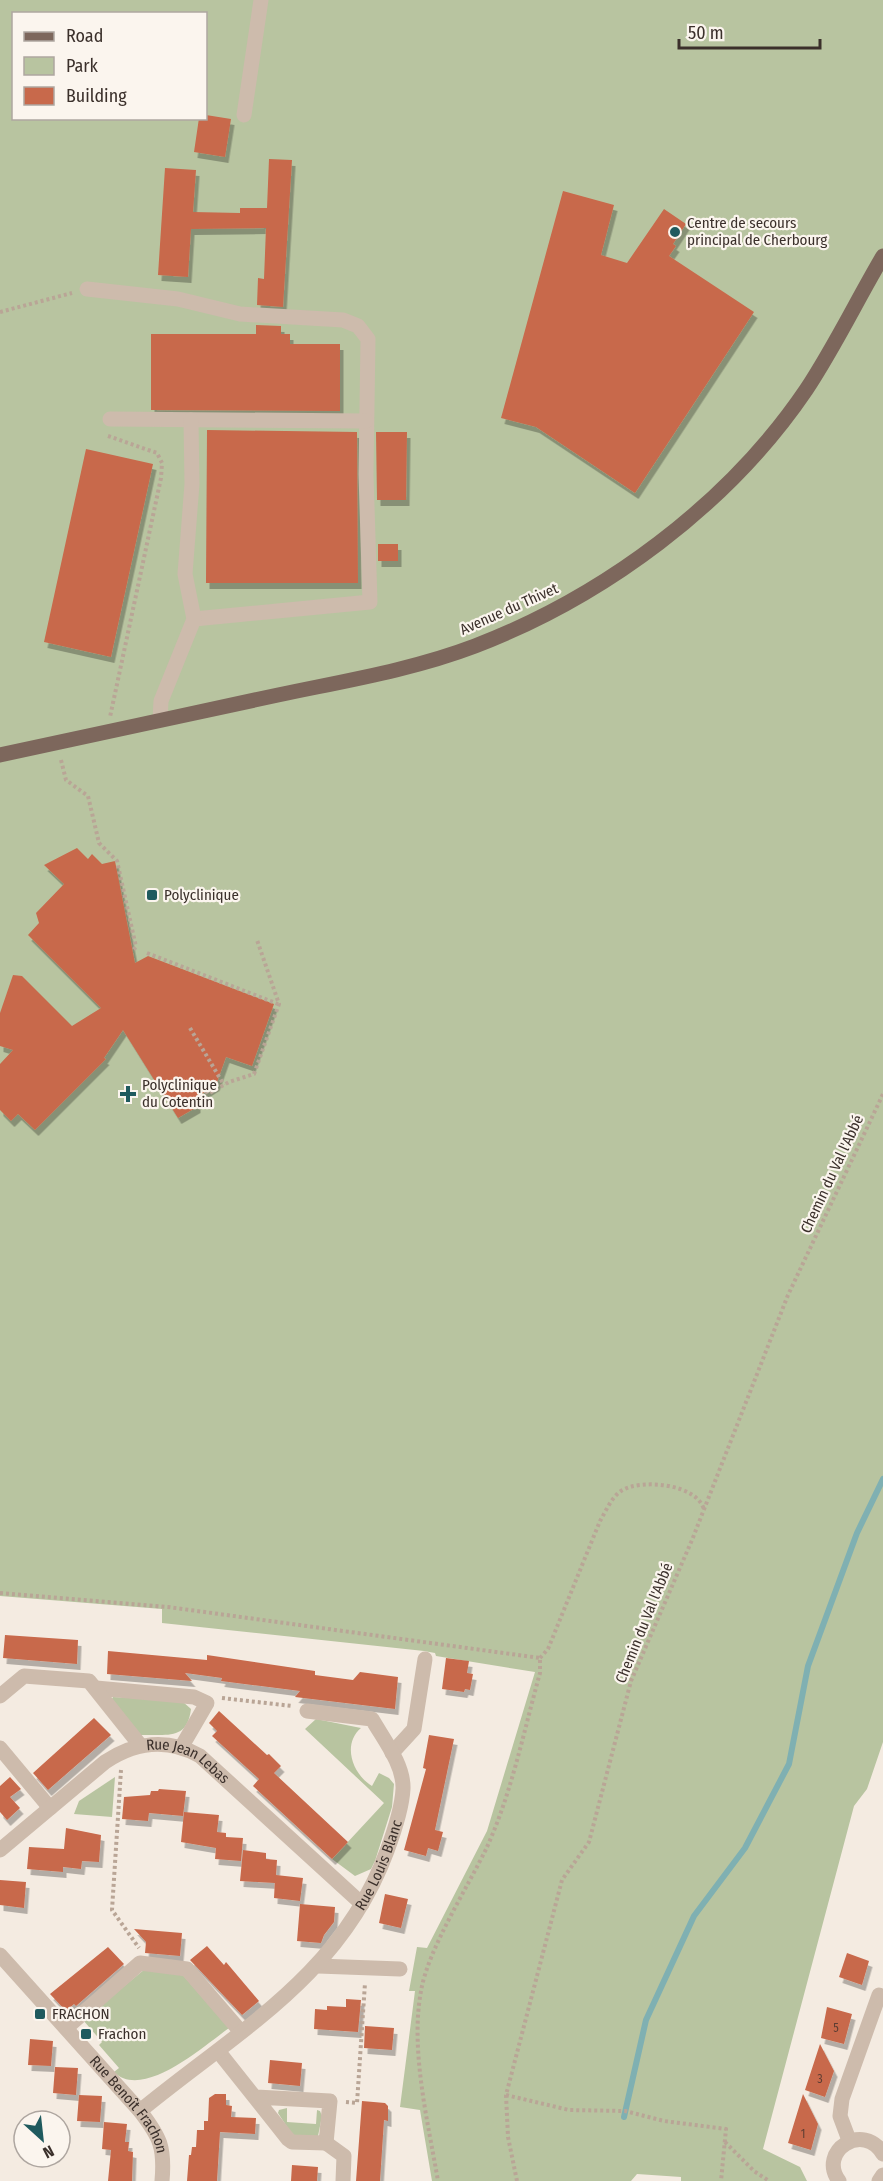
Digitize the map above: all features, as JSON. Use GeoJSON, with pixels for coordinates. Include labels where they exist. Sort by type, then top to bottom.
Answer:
{"type":"FeatureCollection","features":[{"type":"Feature","properties":{"kind":"main road","name":"Avenue du Thivet"},"geometry":{"type":"LineString","coordinates":[[0,755],[392,671],[474,646],[546,615],[600,585],[652,549],[698,511],[750,459],[805,391],[883,256]]}},
{"type":"Feature","properties":{"kind":"street"},"geometry":{"type":"LineString","coordinates":[[243,115],[261,0]]}},
{"type":"Feature","properties":{"kind":"street"},"geometry":{"type":"LineString","coordinates":[[87,289],[178,299],[240,314],[343,320],[358,326],[368,339],[366,421],[370,602],[194,619]]}},
{"type":"Feature","properties":{"kind":"street"},"geometry":{"type":"LineString","coordinates":[[110,419],[366,421]]}},
{"type":"Feature","properties":{"kind":"street"},"geometry":{"type":"LineString","coordinates":[[160,720],[161,701],[194,619],[185,574],[192,484],[191,420]]}},
{"type":"Feature","properties":{"kind":"street"},"geometry":{"type":"LineString","coordinates":[[392,1753],[414,1729],[425,1659]]}},
{"type":"Feature","properties":{"kind":"street"},"geometry":{"type":"LineString","coordinates":[[0,1696],[24,1676],[89,1681],[140,1745]]}},
{"type":"Feature","properties":{"kind":"street"},"geometry":{"type":"LineString","coordinates":[[96,1688],[195,1697],[207,1702],[182,1746]]}},
{"type":"Feature","properties":{"kind":"street","name":"Rue Louis Blanc"},"geometry":{"type":"LineString","coordinates":[[140,2110],[286,1997],[318,1966],[362,1904],[377,1877],[391,1840],[404,1788],[400,1768],[372,1719],[307,1711]]}},
{"type":"Feature","properties":{"kind":"street","name":"Rue Jean Lebas"},"geometry":{"type":"LineString","coordinates":[[0,1850],[122,1751],[140,1745],[182,1746],[200,1756],[362,1904]]}},
{"type":"Feature","properties":{"kind":"street"},"geometry":{"type":"LineString","coordinates":[[0,1748],[50,1808]]}},
{"type":"Feature","properties":{"kind":"street","name":"Rue Benoît Frachon"},"geometry":{"type":"LineString","coordinates":[[0,1955],[140,2110],[157,2133],[164,2154],[162,2181]]}},
{"type":"Feature","properties":{"kind":"street"},"geometry":{"type":"LineString","coordinates":[[66,2028],[140,1963],[187,1969],[241,2032]]}},
{"type":"Feature","properties":{"kind":"street"},"geometry":{"type":"LineString","coordinates":[[318,1966],[400,1969]]}},
{"type":"Feature","properties":{"kind":"street"},"geometry":{"type":"LineString","coordinates":[[849,2140],[840,2116],[842,2099],[879,1995]]}},
{"type":"Feature","properties":{"kind":"street"},"geometry":{"type":"LineString","coordinates":[[218,2051],[292,2142],[326,2143],[344,2156],[343,2181]]}},
{"type":"Feature","properties":{"kind":"street"},"geometry":{"type":"LineString","coordinates":[[256,2097],[330,2101],[326,2143]]}},
{"type":"Feature","properties":{"kind":"street"},"geometry":{"type":"LineString","coordinates":[[839,2181],[833,2168],[833,2160],[836,2152],[849,2140],[871,2141],[883,2153]]}},
{"type":"Feature","properties":{"kind":"street"},"geometry":{"type":"LineString","coordinates":[[879,2181],[883,2176]]}},
{"type":"Feature","properties":{"kind":"path"},"geometry":{"type":"LineString","coordinates":[[0,312],[87,289]]}},
{"type":"Feature","properties":{"kind":"path"},"geometry":{"type":"LineString","coordinates":[[107,732],[161,478],[162,463],[157,453],[112,440],[103,427],[104,422],[110,419]]}},
{"type":"Feature","properties":{"kind":"path"},"geometry":{"type":"LineString","coordinates":[[72,757],[62,760],[66,780],[88,796],[99,843],[117,861],[136,948],[133,950]]}},
{"type":"Feature","properties":{"kind":"path"},"geometry":{"type":"LineString","coordinates":[[207,1091],[208,1094],[224,1085],[254,1074],[279,1004],[257,940]]}},
{"type":"Feature","properties":{"kind":"path"},"geometry":{"type":"LineString","coordinates":[[147,953],[279,1004]]}},
{"type":"Feature","properties":{"kind":"path"},"geometry":{"type":"LineString","coordinates":[[190,1028],[224,1085]]}},
{"type":"Feature","properties":{"kind":"path","name":"Chemin du Val l'Abbé"},"geometry":{"type":"LineString","coordinates":[[518,2181],[508,2137],[506,2095],[562,1880],[589,1842],[632,1682],[704,1510],[788,1295],[883,1094]]}},
{"type":"Feature","properties":{"kind":"path"},"geometry":{"type":"LineString","coordinates":[[438,2181],[418,2061],[421,1991],[438,1946],[488,1844],[516,1762],[540,1673],[540,1658],[548,1649],[600,1521],[610,1502],[622,1491],[654,1482],[688,1494],[700,1501],[704,1510]]}},
{"type":"Feature","properties":{"kind":"path"},"geometry":{"type":"LineString","coordinates":[[0,1593],[168,1607],[540,1658]]}},
{"type":"Feature","properties":{"kind":"path"},"geometry":{"type":"LineString","coordinates":[[207,1702],[227,1697],[284,1703],[307,1711]]}},
{"type":"Feature","properties":{"kind":"path"},"geometry":{"type":"LineString","coordinates":[[122,1751],[112,1910],[138,1945],[140,1963]]}},
{"type":"Feature","properties":{"kind":"path"},"geometry":{"type":"LineString","coordinates":[[330,2101],[357,2103],[366,1968]]}},
{"type":"Feature","properties":{"kind":"path"},"geometry":{"type":"LineString","coordinates":[[506,2095],[569,2110],[619,2111],[664,2121],[726,2129],[721,2181]]}},
{"type":"Feature","properties":{"kind":"path"},"geometry":{"type":"LineString","coordinates":[[725,2142],[754,2171],[769,2181]]}},
{"type":"Feature","properties":{"kind":"green space"},"geometry":{"type":"Polygon","coordinates":[[[0,0],[883,0],[883,1742],[867,1789],[854,1806],[763,2149],[800,2167],[807,2181],[681,2181],[681,2177],[637,2174],[631,2181],[432,2181],[420,2110],[400,2107],[415,1991],[409,1991],[417,1947],[427,1948],[487,1831],[535,1672],[436,1656],[435,1653],[424,1651],[162,1623],[162,1609],[0,1596],[0,0]]]}},
{"type":"Feature","properties":{"kind":"green space"},"geometry":{"type":"Polygon","coordinates":[[[113,1697],[182,1701],[191,1709],[189,1719],[180,1731],[174,1734],[140,1735],[112,1699],[113,1697]]]}},
{"type":"Feature","properties":{"kind":"green space"},"geometry":{"type":"Polygon","coordinates":[[[316,1719],[361,1728],[355,1735],[351,1750],[359,1774],[372,1786],[379,1773],[389,1778],[394,1784],[392,1807],[375,1861],[371,1869],[355,1876],[332,1859],[384,1803],[305,1729],[316,1719]]]}},
{"type":"Feature","properties":{"kind":"green space"},"geometry":{"type":"Polygon","coordinates":[[[115,1777],[112,1817],[74,1814],[79,1801],[115,1777]]]}},
{"type":"Feature","properties":{"kind":"green space"},"geometry":{"type":"Polygon","coordinates":[[[145,1969],[182,1974],[229,2028],[190,2057],[157,2075],[141,2080],[126,2079],[114,2072],[119,2068],[99,2045],[102,2042],[83,2020],[145,1969]]]}},
{"type":"Feature","properties":{"kind":"green space"},"geometry":{"type":"Polygon","coordinates":[[[287,2108],[287,2122],[316,2124],[317,2110],[320,2111],[322,2116],[318,2136],[293,2136],[278,2113],[279,2110],[287,2108]]]}},
{"type":"Feature","properties":{"kind":"building"},"geometry":{"type":"Polygon","coordinates":[[[207,115],[231,119],[225,157],[194,152],[199,120],[207,120],[207,115]]]}},
{"type":"Feature","properties":{"kind":"building"},"geometry":{"type":"Polygon","coordinates":[[[269,159],[292,160],[283,307],[257,305],[258,278],[264,279],[266,228],[191,229],[188,277],[158,275],[165,168],[196,170],[193,212],[240,213],[240,208],[267,208],[269,159]]]}},
{"type":"Feature","properties":{"kind":"building"},"geometry":{"type":"Polygon","coordinates":[[[563,191],[614,205],[601,255],[627,263],[664,209],[686,224],[673,244],[676,246],[669,256],[754,312],[635,493],[536,427],[501,418],[563,191]]]}},
{"type":"Feature","properties":{"kind":"building"},"geometry":{"type":"Polygon","coordinates":[[[256,325],[281,326],[281,334],[290,334],[290,344],[340,344],[340,411],[151,410],[151,334],[256,334],[256,325]]]}},
{"type":"Feature","properties":{"kind":"building"},"geometry":{"type":"Polygon","coordinates":[[[207,430],[357,432],[358,583],[206,583],[207,430]]]}},
{"type":"Feature","properties":{"kind":"building"},"geometry":{"type":"Polygon","coordinates":[[[376,432],[407,432],[406,500],[377,500],[376,432]]]}},
{"type":"Feature","properties":{"kind":"building"},"geometry":{"type":"Polygon","coordinates":[[[86,449],[153,464],[111,657],[44,642],[86,449]]]}},
{"type":"Feature","properties":{"kind":"building"},"geometry":{"type":"Polygon","coordinates":[[[378,544],[398,544],[398,561],[378,561],[378,544]]]}},
{"type":"Feature","properties":{"kind":"building"},"geometry":{"type":"Polygon","coordinates":[[[77,848],[88,859],[92,854],[102,864],[115,861],[135,963],[148,956],[274,1004],[252,1066],[226,1057],[216,1085],[197,1097],[197,1107],[178,1118],[123,1030],[104,1058],[106,1059],[35,1130],[18,1114],[11,1121],[0,1110],[0,1064],[13,1050],[0,1046],[0,1013],[13,975],[22,976],[72,1026],[101,1008],[28,935],[39,923],[36,913],[64,884],[44,865],[77,848]]]}},
{"type":"Feature","properties":{"kind":"building"},"geometry":{"type":"Polygon","coordinates":[[[5,1635],[78,1640],[77,1664],[3,1658],[5,1635]]]}},
{"type":"Feature","properties":{"kind":"building"},"geometry":{"type":"Polygon","coordinates":[[[108,1651],[207,1660],[207,1655],[315,1671],[315,1675],[353,1680],[360,1672],[398,1677],[395,1709],[295,1697],[300,1691],[221,1681],[222,1678],[185,1673],[192,1681],[107,1674],[108,1651]]]}},
{"type":"Feature","properties":{"kind":"building"},"geometry":{"type":"Polygon","coordinates":[[[446,1658],[469,1661],[467,1673],[473,1674],[470,1690],[465,1689],[464,1692],[442,1689],[446,1658]]]}},
{"type":"Feature","properties":{"kind":"building"},"geometry":{"type":"Polygon","coordinates":[[[219,1711],[281,1766],[274,1773],[348,1842],[332,1859],[253,1786],[259,1779],[212,1736],[217,1731],[209,1723],[219,1711]]]}},
{"type":"Feature","properties":{"kind":"building"},"geometry":{"type":"Polygon","coordinates":[[[94,1718],[111,1735],[48,1790],[33,1773],[94,1718]]]}},
{"type":"Feature","properties":{"kind":"building"},"geometry":{"type":"Polygon","coordinates":[[[429,1735],[454,1739],[435,1830],[443,1832],[438,1851],[428,1848],[426,1856],[404,1850],[426,1769],[423,1768],[429,1735]]]}},
{"type":"Feature","properties":{"kind":"building"},"geometry":{"type":"Polygon","coordinates":[[[10,1777],[21,1789],[10,1797],[20,1808],[7,1820],[0,1812],[0,1786],[10,1777]]]}},
{"type":"Feature","properties":{"kind":"building"},"geometry":{"type":"Polygon","coordinates":[[[159,1789],[186,1791],[183,1816],[149,1813],[148,1821],[122,1819],[124,1797],[150,1795],[151,1791],[159,1789]]]}},
{"type":"Feature","properties":{"kind":"building"},"geometry":{"type":"Polygon","coordinates":[[[184,1812],[219,1815],[217,1832],[226,1833],[226,1837],[243,1838],[241,1861],[215,1859],[216,1848],[181,1842],[184,1812]]]}},
{"type":"Feature","properties":{"kind":"building"},"geometry":{"type":"Polygon","coordinates":[[[66,1828],[101,1835],[99,1862],[82,1861],[81,1869],[63,1867],[63,1872],[27,1869],[29,1847],[64,1849],[66,1828]]]}},
{"type":"Feature","properties":{"kind":"building"},"geometry":{"type":"Polygon","coordinates":[[[243,1850],[266,1853],[266,1859],[277,1860],[276,1875],[303,1878],[300,1901],[274,1898],[275,1883],[240,1881],[243,1850]]]}},
{"type":"Feature","properties":{"kind":"building"},"geometry":{"type":"Polygon","coordinates":[[[0,1880],[26,1882],[24,1908],[0,1905],[0,1880]]]}},
{"type":"Feature","properties":{"kind":"building"},"geometry":{"type":"Polygon","coordinates":[[[385,1894],[408,1899],[401,1928],[379,1923],[385,1894]]]}},
{"type":"Feature","properties":{"kind":"building"},"geometry":{"type":"Polygon","coordinates":[[[300,1904],[335,1907],[334,1922],[321,1943],[297,1941],[300,1904]]]}},
{"type":"Feature","properties":{"kind":"building"},"geometry":{"type":"Polygon","coordinates":[[[134,1929],[182,1933],[180,1956],[145,1953],[146,1942],[134,1929]]]}},
{"type":"Feature","properties":{"kind":"building"},"geometry":{"type":"Polygon","coordinates":[[[207,1946],[224,1965],[226,1962],[259,2001],[242,2015],[190,1960],[207,1946]]]}},
{"type":"Feature","properties":{"kind":"building"},"geometry":{"type":"Polygon","coordinates":[[[108,1947],[124,1964],[76,2006],[74,2004],[66,2011],[50,1994],[108,1947]]]}},
{"type":"Feature","properties":{"kind":"building"},"geometry":{"type":"Polygon","coordinates":[[[847,1953],[869,1961],[862,1985],[839,1977],[847,1953]]]}},
{"type":"Feature","properties":{"kind":"building"},"geometry":{"type":"Polygon","coordinates":[[[346,1999],[361,2000],[358,2032],[314,2029],[315,2009],[327,2010],[327,2006],[346,2007],[346,1999]]]}},
{"type":"Feature","properties":{"kind":"building"},"geometry":{"type":"Polygon","coordinates":[[[827,2007],[852,2014],[844,2044],[821,2038],[827,2007]]]}},
{"type":"Feature","properties":{"kind":"building"},"geometry":{"type":"Polygon","coordinates":[[[365,2026],[394,2028],[392,2050],[364,2048],[365,2026]]]}},
{"type":"Feature","properties":{"kind":"building"},"geometry":{"type":"Polygon","coordinates":[[[30,2039],[53,2041],[51,2066],[28,2065],[30,2039]]]}},
{"type":"Feature","properties":{"kind":"building"},"geometry":{"type":"Polygon","coordinates":[[[820,2044],[834,2071],[825,2097],[805,2090],[820,2044]]]}},
{"type":"Feature","properties":{"kind":"building"},"geometry":{"type":"Polygon","coordinates":[[[270,2060],[302,2063],[300,2086],[268,2083],[270,2060]]]}},
{"type":"Feature","properties":{"kind":"building"},"geometry":{"type":"Polygon","coordinates":[[[55,2067],[78,2068],[76,2095],[53,2093],[55,2067]]]}},
{"type":"Feature","properties":{"kind":"building"},"geometry":{"type":"Polygon","coordinates":[[[215,2094],[226,2094],[226,2105],[232,2106],[231,2117],[256,2118],[255,2134],[220,2132],[217,2181],[187,2181],[189,2155],[191,2155],[192,2147],[196,2147],[197,2130],[204,2130],[204,2121],[208,2121],[209,2098],[215,2094]]]}},
{"type":"Feature","properties":{"kind":"building"},"geometry":{"type":"Polygon","coordinates":[[[803,2094],[818,2124],[811,2150],[788,2143],[803,2094]]]}},
{"type":"Feature","properties":{"kind":"building"},"geometry":{"type":"Polygon","coordinates":[[[79,2095],[102,2096],[100,2122],[77,2121],[79,2095]]]}},
{"type":"Feature","properties":{"kind":"building"},"geometry":{"type":"Polygon","coordinates":[[[362,2101],[385,2103],[388,2106],[388,2121],[384,2120],[380,2181],[356,2181],[362,2101]]]}},
{"type":"Feature","properties":{"kind":"building"},"geometry":{"type":"Polygon","coordinates":[[[104,2122],[127,2124],[125,2142],[129,2142],[128,2151],[133,2152],[132,2181],[108,2181],[111,2150],[102,2149],[104,2122]]]}},
{"type":"Feature","properties":{"kind":"building"},"geometry":{"type":"Polygon","coordinates":[[[292,2165],[318,2167],[317,2181],[291,2181],[292,2165]]]}},
{"type":"Feature","properties":{"kind":"waterway"},"geometry":{"type":"LineString","coordinates":[[624,2117],[646,2020],[694,1916],[745,1848],[789,1764],[808,1666],[857,1533],[883,1479]]}},
{"type":"Feature","properties":{"kind":"place","name":"Centre de secours principal de Cherbourg"},"geometry":{"type":"Point","coordinates":[675,232]}},
{"type":"Feature","properties":{"kind":"place","name":"Polyclinique"},"geometry":{"type":"Point","coordinates":[152,895]}},
{"type":"Feature","properties":{"kind":"place","name":"Polyclinique du Cotentin"},"geometry":{"type":"Point","coordinates":[128,1094]}},
{"type":"Feature","properties":{"kind":"place","name":"FRACHON"},"geometry":{"type":"Point","coordinates":[40,2014]}},
{"type":"Feature","properties":{"kind":"place","name":"Frachon"},"geometry":{"type":"Point","coordinates":[86,2034]}}]}
